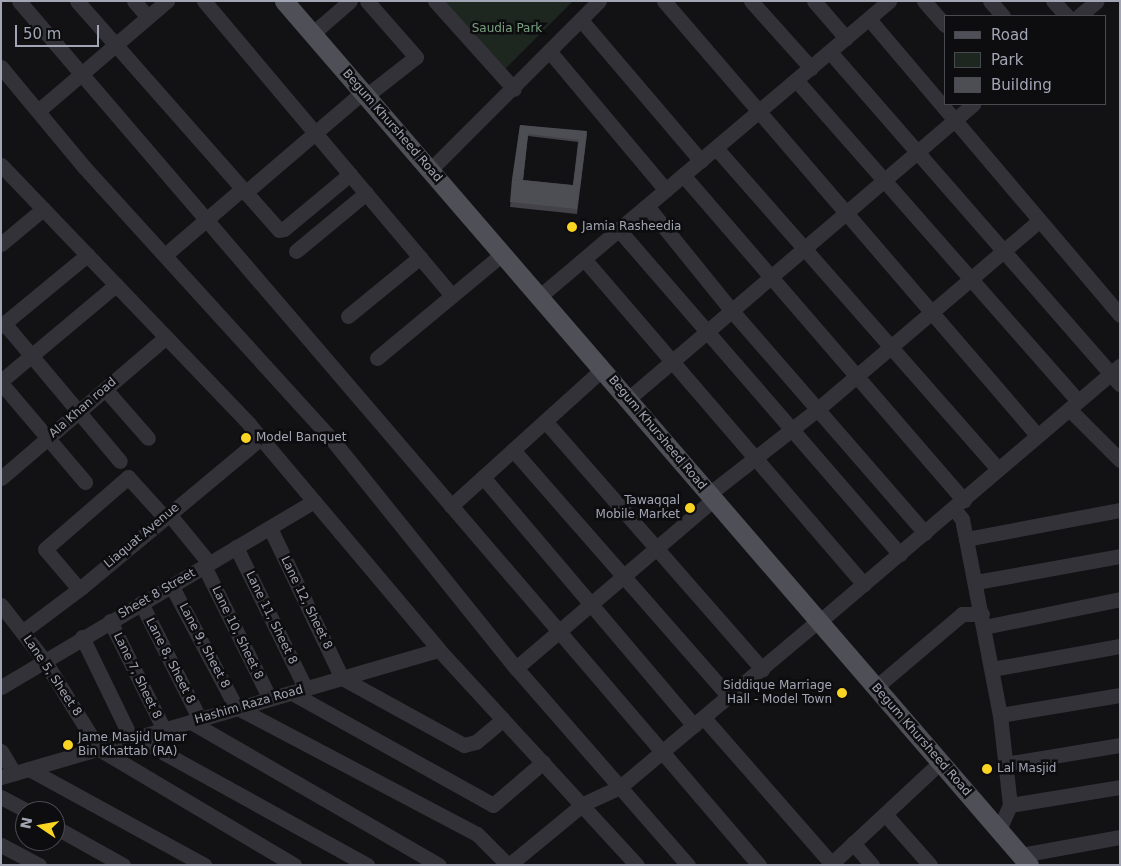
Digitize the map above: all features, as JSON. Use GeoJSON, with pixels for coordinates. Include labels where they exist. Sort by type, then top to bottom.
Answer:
{"type":"FeatureCollection","features":[{"type":"Feature","properties":{"kind":"main road","name":"Begum Khursheed Road"},"geometry":{"type":"LineString","coordinates":[[274,1],[430,170],[530,291],[595,376],[666,451],[816,624],[932,770],[1022,862]]}},
{"type":"Feature","properties":{"kind":"main road","name":"Begum Khursheed Road"},"geometry":{"type":"LineString","coordinates":[[284,1],[495,260],[530,291],[628,399],[666,451]]}},
{"type":"Feature","properties":{"kind":"main road","name":"Begum Khursheed Road"},"geometry":{"type":"LineString","coordinates":[[816,624],[876,687],[999,830],[1022,862]]}},
{"type":"Feature","properties":{"kind":"street"},"geometry":{"type":"LineString","coordinates":[[20,1],[759,865]]}},
{"type":"Feature","properties":{"kind":"street"},"geometry":{"type":"LineString","coordinates":[[77,1],[244,191],[281,230],[350,174]]}},
{"type":"Feature","properties":{"kind":"street"},"geometry":{"type":"LineString","coordinates":[[134,1],[148,18]]}},
{"type":"Feature","properties":{"kind":"street"},"geometry":{"type":"LineString","coordinates":[[38,112],[167,1]]}},
{"type":"Feature","properties":{"kind":"street"},"geometry":{"type":"LineString","coordinates":[[204,1],[452,296]]}},
{"type":"Feature","properties":{"kind":"street"},"geometry":{"type":"LineString","coordinates":[[312,34],[350,1]]}},
{"type":"Feature","properties":{"kind":"street"},"geometry":{"type":"LineString","coordinates":[[165,255],[315,133],[416,57],[367,1]]}},
{"type":"Feature","properties":{"kind":"street"},"geometry":{"type":"LineString","coordinates":[[435,1],[514,89]]}},
{"type":"Feature","properties":{"kind":"street"},"geometry":{"type":"LineString","coordinates":[[430,170],[514,89],[599,1]]}},
{"type":"Feature","properties":{"kind":"street"},"geometry":{"type":"LineString","coordinates":[[664,1],[846,212],[929,313],[1037,435]]}},
{"type":"Feature","properties":{"kind":"street"},"geometry":{"type":"LineString","coordinates":[[751,1],[811,68]]}},
{"type":"Feature","properties":{"kind":"street"},"geometry":{"type":"LineString","coordinates":[[814,1],[846,38]]}},
{"type":"Feature","properties":{"kind":"street"},"geometry":{"type":"LineString","coordinates":[[924,1],[944,24]]}},
{"type":"Feature","properties":{"kind":"street"},"geometry":{"type":"LineString","coordinates":[[990,1],[1002,15]]}},
{"type":"Feature","properties":{"kind":"street"},"geometry":{"type":"LineString","coordinates":[[1053,1],[1066,15]]}},
{"type":"Feature","properties":{"kind":"street"},"geometry":{"type":"LineString","coordinates":[[1080,15],[1097,1]]}},
{"type":"Feature","properties":{"kind":"street"},"geometry":{"type":"LineString","coordinates":[[530,291],[584,259],[830,52],[877,8],[954,120],[1120,316]]}},
{"type":"Feature","properties":{"kind":"street"},"geometry":{"type":"LineString","coordinates":[[581,20],[701,160]]}},
{"type":"Feature","properties":{"kind":"street"},"geometry":{"type":"LineString","coordinates":[[550,52],[666,190]]}},
{"type":"Feature","properties":{"kind":"street"},"geometry":{"type":"LineString","coordinates":[[236,707],[477,834],[508,865],[583,804],[620,787],[925,533],[1073,405],[1117,374],[1004,250],[830,52]]}},
{"type":"Feature","properties":{"kind":"street"},"geometry":{"type":"LineString","coordinates":[[1,67],[84,167],[330,437],[516,668],[688,865]]}},
{"type":"Feature","properties":{"kind":"street"},"geometry":{"type":"LineString","coordinates":[[796,80],[970,278],[1120,460]]}},
{"type":"Feature","properties":{"kind":"street"},"geometry":{"type":"LineString","coordinates":[[628,399],[973,105]]}},
{"type":"Feature","properties":{"kind":"street"},"geometry":{"type":"LineString","coordinates":[[716,148],[998,469]]}},
{"type":"Feature","properties":{"kind":"street"},"geometry":{"type":"LineString","coordinates":[[1,165],[261,438],[438,650],[583,804],[637,865]]}},
{"type":"Feature","properties":{"kind":"street"},"geometry":{"type":"LineString","coordinates":[[684,175],[856,376],[959,504],[976,582],[1000,716],[1010,805],[999,830]]}},
{"type":"Feature","properties":{"kind":"street"},"geometry":{"type":"LineString","coordinates":[[296,251],[366,193]]}},
{"type":"Feature","properties":{"kind":"street"},"geometry":{"type":"LineString","coordinates":[[647,206],[732,311],[819,408],[925,533]]}},
{"type":"Feature","properties":{"kind":"street"},"geometry":{"type":"LineString","coordinates":[[1,244],[43,209]]}},
{"type":"Feature","properties":{"kind":"street"},"geometry":{"type":"LineString","coordinates":[[516,668],[656,548],[708,499],[819,408],[1039,221]]}},
{"type":"Feature","properties":{"kind":"street"},"geometry":{"type":"LineString","coordinates":[[619,230],[900,554]]}},
{"type":"Feature","properties":{"kind":"street"},"geometry":{"type":"LineString","coordinates":[[88,255],[3,325],[120,461]]}},
{"type":"Feature","properties":{"kind":"street"},"geometry":{"type":"LineString","coordinates":[[348,316],[420,257]]}},
{"type":"Feature","properties":{"kind":"street"},"geometry":{"type":"LineString","coordinates":[[584,259],[864,584]]}},
{"type":"Feature","properties":{"kind":"street"},"geometry":{"type":"LineString","coordinates":[[377,358],[495,260]]}},
{"type":"Feature","properties":{"kind":"street"},"geometry":{"type":"LineString","coordinates":[[85,482],[1,382],[116,285]]}},
{"type":"Feature","properties":{"kind":"street","name":"Ala Khan road"},"geometry":{"type":"LineString","coordinates":[[1,478],[166,337]]}},
{"type":"Feature","properties":{"kind":"street"},"geometry":{"type":"LineString","coordinates":[[451,506],[595,376]]}},
{"type":"Feature","properties":{"kind":"street"},"geometry":{"type":"LineString","coordinates":[[105,389],[148,438]]}},
{"type":"Feature","properties":{"kind":"street"},"geometry":{"type":"LineString","coordinates":[[545,421],[762,669]]}},
{"type":"Feature","properties":{"kind":"street","name":"Liaquat Avenue"},"geometry":{"type":"LineString","coordinates":[[22,632],[79,589],[261,438]]}},
{"type":"Feature","properties":{"kind":"street"},"geometry":{"type":"LineString","coordinates":[[513,450],[729,697]]}},
{"type":"Feature","properties":{"kind":"street","name":"Lane 10, Sheet 8"},"geometry":{"type":"LineString","coordinates":[[79,589],[45,549],[128,477],[167,516],[206,565],[270,699]]}},
{"type":"Feature","properties":{"kind":"street"},"geometry":{"type":"LineString","coordinates":[[483,477],[591,604],[831,864],[932,770]]}},
{"type":"Feature","properties":{"kind":"street","name":"Sheet 8 Street"},"geometry":{"type":"LineString","coordinates":[[1,687],[82,637],[314,501]]}},
{"type":"Feature","properties":{"kind":"street"},"geometry":{"type":"LineString","coordinates":[[966,539],[1120,510]]}},
{"type":"Feature","properties":{"kind":"street","name":"Lane 12, Sheet 8"},"geometry":{"type":"LineString","coordinates":[[270,528],[342,678]]}},
{"type":"Feature","properties":{"kind":"street","name":"Lane 11, Sheet 8"},"geometry":{"type":"LineString","coordinates":[[236,547],[299,691]]}},
{"type":"Feature","properties":{"kind":"street"},"geometry":{"type":"LineString","coordinates":[[976,582],[1120,556]]}},
{"type":"Feature","properties":{"kind":"street","name":"Lane 9, Sheet 8"},"geometry":{"type":"LineString","coordinates":[[172,585],[236,707]]}},
{"type":"Feature","properties":{"kind":"street"},"geometry":{"type":"LineString","coordinates":[[876,687],[962,614],[983,620],[1120,599]]}},
{"type":"Feature","properties":{"kind":"street","name":"Lane 8, Sheet 8"},"geometry":{"type":"LineString","coordinates":[[141,603],[195,721]]}},
{"type":"Feature","properties":{"kind":"street","name":"Lane 5, Sheet 8"},"geometry":{"type":"LineString","coordinates":[[1,605],[44,660],[99,749]]}},
{"type":"Feature","properties":{"kind":"street","name":"Lane 7, Sheet 8"},"geometry":{"type":"LineString","coordinates":[[110,621],[164,730]]}},
{"type":"Feature","properties":{"kind":"street"},"geometry":{"type":"LineString","coordinates":[[82,637],[135,739],[367,865]]}},
{"type":"Feature","properties":{"kind":"street"},"geometry":{"type":"LineString","coordinates":[[992,669],[1120,646]]}},
{"type":"Feature","properties":{"kind":"street","name":"Hashim Raza Road"},"geometry":{"type":"LineString","coordinates":[[8,775],[135,739],[236,707],[299,691],[438,650]]}},
{"type":"Feature","properties":{"kind":"street"},"geometry":{"type":"LineString","coordinates":[[342,678],[464,746],[476,742],[503,718]]}},
{"type":"Feature","properties":{"kind":"street"},"geometry":{"type":"LineString","coordinates":[[299,691],[494,805],[543,762]]}},
{"type":"Feature","properties":{"kind":"street"},"geometry":{"type":"LineString","coordinates":[[1000,716],[1120,695]]}},
{"type":"Feature","properties":{"kind":"street"},"geometry":{"type":"LineString","coordinates":[[195,721],[438,865]]}},
{"type":"Feature","properties":{"kind":"street"},"geometry":{"type":"LineString","coordinates":[[1005,764],[1120,745]]}},
{"type":"Feature","properties":{"kind":"street"},"geometry":{"type":"LineString","coordinates":[[99,749],[294,865]]}},
{"type":"Feature","properties":{"kind":"street"},"geometry":{"type":"LineString","coordinates":[[1,751],[8,775]]}},
{"type":"Feature","properties":{"kind":"street"},"geometry":{"type":"LineString","coordinates":[[29,769],[204,865]]}},
{"type":"Feature","properties":{"kind":"street"},"geometry":{"type":"LineString","coordinates":[[1010,805],[1120,787]]}},
{"type":"Feature","properties":{"kind":"street"},"geometry":{"type":"LineString","coordinates":[[1,797],[15,805]]}},
{"type":"Feature","properties":{"kind":"street"},"geometry":{"type":"LineString","coordinates":[[885,814],[930,865]]}},
{"type":"Feature","properties":{"kind":"street"},"geometry":{"type":"LineString","coordinates":[[65,833],[123,865]]}},
{"type":"Feature","properties":{"kind":"street"},"geometry":{"type":"LineString","coordinates":[[1022,862],[1120,837]]}},
{"type":"Feature","properties":{"kind":"street"},"geometry":{"type":"LineString","coordinates":[[1,844],[39,865]]}},
{"type":"Feature","properties":{"kind":"street"},"geometry":{"type":"LineString","coordinates":[[853,844],[872,865]]}},
{"type":"Feature","properties":{"kind":"green space","name":"Saudia Park"},"geometry":{"type":"Polygon","coordinates":[[[444,1],[573,1],[505,69],[444,1]]]}},
{"type":"Feature","properties":{"kind":"building"},"geometry":{"type":"Polygon","coordinates":[[[520,125],[587,131],[580,188],[580,186],[573,185],[579,140],[528,134],[523,180],[512,179],[520,125]]]}},
{"type":"Feature","properties":{"kind":"building"},"geometry":{"type":"Polygon","coordinates":[[[512,179],[580,186],[577,209],[510,202],[512,179]]]}},
{"type":"Feature","properties":{"kind":"place","name":"Jamia Rasheedia"},"geometry":{"type":"Point","coordinates":[572,227]}},
{"type":"Feature","properties":{"kind":"place","name":"Model Banquet"},"geometry":{"type":"Point","coordinates":[246,438]}},
{"type":"Feature","properties":{"kind":"place","name":"Tawaqqal Mobile Market"},"geometry":{"type":"Point","coordinates":[690,508]}},
{"type":"Feature","properties":{"kind":"place","name":"Siddique Marriage Hall - Model Town"},"geometry":{"type":"Point","coordinates":[842,693]}},
{"type":"Feature","properties":{"kind":"place","name":"Jame Masjid Umar Bin Khattab (RA)"},"geometry":{"type":"Point","coordinates":[68,745]}},
{"type":"Feature","properties":{"kind":"place","name":"Lal Masjid"},"geometry":{"type":"Point","coordinates":[987,769]}}]}
